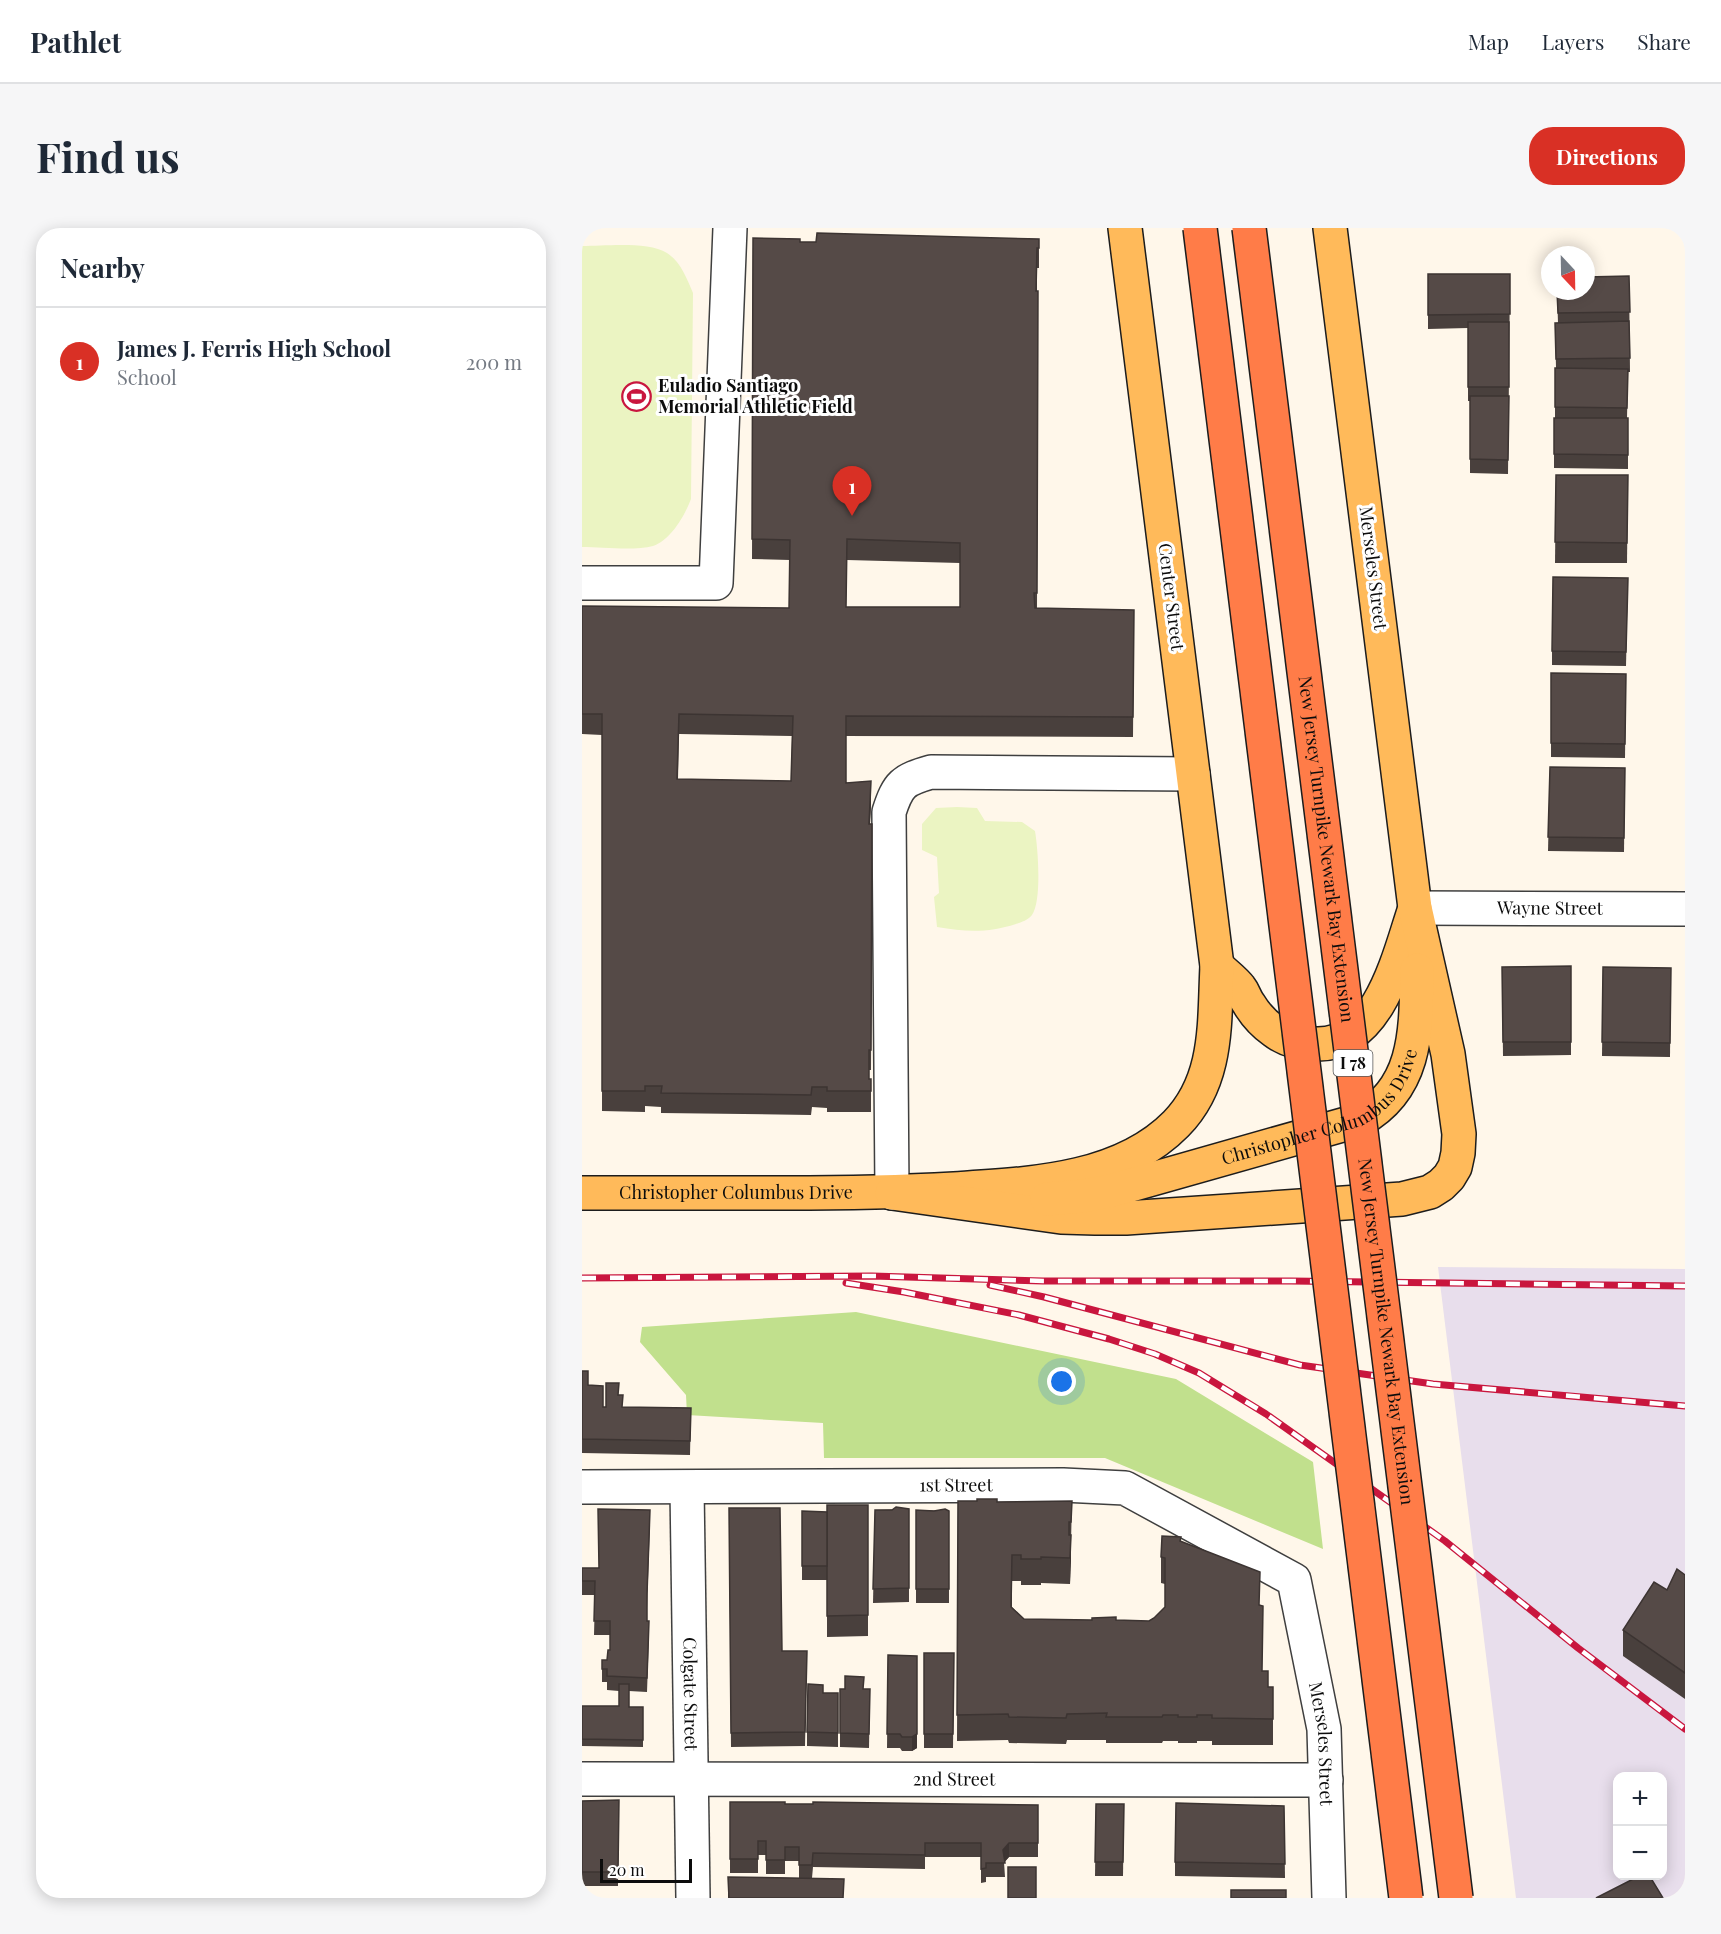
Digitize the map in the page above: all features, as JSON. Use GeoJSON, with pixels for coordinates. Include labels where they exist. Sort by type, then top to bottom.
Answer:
{"type":"FeatureCollection","features":[{"type":"Feature","properties":{"kind":"highway"},"geometry":{"type":"LineString","coordinates":[[1200,228],[1406,1898]]}},
{"type":"Feature","properties":{"kind":"highway","name":"New Jersey Turnpike Newark Bay Extension"},"geometry":{"type":"LineString","coordinates":[[1249,228],[1456,1898]]}},
{"type":"Feature","properties":{"kind":"main road","name":"Center Street"},"geometry":{"type":"LineString","coordinates":[[1125,228],[1217,966]]}},
{"type":"Feature","properties":{"kind":"main road","name":"Merseles Street"},"geometry":{"type":"LineString","coordinates":[[1330,228],[1416,908]]}},
{"type":"Feature","properties":{"kind":"main road"},"geometry":{"type":"LineString","coordinates":[[1217,966],[1240,988],[1248,1004],[1260,1019],[1290,1041],[1323,1044],[1340,1040],[1353,1033],[1373,1012],[1391,976],[1416,908]]}},
{"type":"Feature","properties":{"kind":"main road","name":"Christopher Columbus Drive"},"geometry":{"type":"LineString","coordinates":[[961,1202],[1065,1198],[1110,1191],[1360,1120],[1375,1112],[1387,1102],[1404,1074],[1414,1035],[1417,971],[1416,908]]}},
{"type":"Feature","properties":{"kind":"main road","name":"Christopher Columbus Drive"},"geometry":{"type":"LineString","coordinates":[[892,1193],[1061,1217],[1126,1218],[1402,1199],[1430,1192],[1441,1185],[1455,1167],[1458,1153],[1457,1112],[1448,1054],[1416,908]]}},
{"type":"Feature","properties":{"kind":"main road","name":"Christopher Columbus Drive"},"geometry":{"type":"LineString","coordinates":[[582,1193],[892,1193],[1016,1185],[1054,1179],[1114,1163],[1137,1153],[1176,1124],[1191,1105],[1202,1085],[1211,1060],[1217,966]]}},
{"type":"Feature","properties":{"kind":"street"},"geometry":{"type":"LineString","coordinates":[[582,583],[716,583],[730,228]]}},
{"type":"Feature","properties":{"kind":"street"},"geometry":{"type":"LineString","coordinates":[[892,1193],[889,812],[895,792],[910,778],[931,772],[1193,774]]}},
{"type":"Feature","properties":{"kind":"street","name":"Wayne Street"},"geometry":{"type":"LineString","coordinates":[[1416,908],[1685,909]]}},
{"type":"Feature","properties":{"kind":"street","name":"1st Street"},"geometry":{"type":"LineString","coordinates":[[582,1487],[1063,1485],[1125,1488],[1294,1580],[1296,1590]]}},
{"type":"Feature","properties":{"kind":"street","name":"Colgate Street"},"geometry":{"type":"LineString","coordinates":[[687,1488],[693,1898]]}},
{"type":"Feature","properties":{"kind":"street","name":"Merseles Street"},"geometry":{"type":"LineString","coordinates":[[1296,1590],[1324,1729],[1329,1898]]}},
{"type":"Feature","properties":{"kind":"street","name":"2nd Street"},"geometry":{"type":"LineString","coordinates":[[582,1779],[1326,1780]]}},
{"type":"Feature","properties":{"kind":"shaded area"},"geometry":{"type":"Polygon","coordinates":[[[1438,1267],[1685,1269],[1685,1898],[1516,1898],[1438,1267]]]}},
{"type":"Feature","properties":{"kind":"green space","name":"Euladio Santiago Memorial Athletic Field"},"geometry":{"type":"Polygon","coordinates":[[[626,245],[659,249],[676,261],[693,293],[691,499],[671,533],[653,546],[627,549],[582,547],[582,246],[626,245]]]}},
{"type":"Feature","properties":{"kind":"green space"},"geometry":{"type":"Polygon","coordinates":[[[936,808],[977,808],[985,821],[1022,822],[1035,831],[1038,887],[1035,908],[1027,920],[1006,927],[986,930],[967,931],[937,927],[934,897],[939,893],[937,857],[922,850],[922,824],[936,808]]]}},
{"type":"Feature","properties":{"kind":"green space"},"geometry":{"type":"Polygon","coordinates":[[[856,1312],[1176,1379],[1313,1462],[1323,1549],[1105,1458],[824,1458],[823,1423],[687,1415],[686,1395],[640,1342],[642,1327],[856,1312]]]}},
{"type":"Feature","properties":{"kind":"building"},"geometry":{"type":"Polygon","coordinates":[[[817,233],[1039,239],[1036,291],[1038,291],[1037,593],[1034,593],[1035,608],[1134,610],[1133,717],[846,716],[846,783],[871,781],[869,824],[872,824],[871,1050],[869,1050],[869,1079],[871,1079],[871,1091],[827,1091],[827,1087],[812,1087],[811,1095],[661,1093],[662,1086],[645,1086],[645,1091],[602,1091],[602,714],[582,714],[582,606],[789,608],[790,540],[752,539],[753,238],[800,239],[800,242],[816,242],[817,233]],[[847,539],[846,607],[960,607],[960,543],[847,539]],[[679,714],[677,779],[791,781],[793,716],[679,714]]]}},
{"type":"Feature","properties":{"kind":"building"},"geometry":{"type":"Polygon","coordinates":[[[1428,274],[1510,274],[1510,314],[1428,315],[1428,274]]]}},
{"type":"Feature","properties":{"kind":"building"},"geometry":{"type":"Polygon","coordinates":[[[1629,276],[1630,312],[1558,313],[1557,300],[1595,300],[1595,277],[1629,276]]]}},
{"type":"Feature","properties":{"kind":"building"},"geometry":{"type":"Polygon","coordinates":[[[1629,321],[1630,358],[1556,359],[1555,323],[1629,321]]]}},
{"type":"Feature","properties":{"kind":"building"},"geometry":{"type":"Polygon","coordinates":[[[1468,322],[1509,322],[1509,387],[1468,387],[1468,322]]]}},
{"type":"Feature","properties":{"kind":"building"},"geometry":{"type":"Polygon","coordinates":[[[1555,368],[1628,369],[1627,408],[1555,407],[1555,368]]]}},
{"type":"Feature","properties":{"kind":"building"},"geometry":{"type":"Polygon","coordinates":[[[1470,396],[1509,396],[1508,460],[1470,459],[1470,396]]]}},
{"type":"Feature","properties":{"kind":"building"},"geometry":{"type":"Polygon","coordinates":[[[1554,418],[1628,418],[1628,455],[1554,454],[1554,418]]]}},
{"type":"Feature","properties":{"kind":"building"},"geometry":{"type":"Polygon","coordinates":[[[1556,475],[1628,475],[1627,543],[1555,542],[1556,475]]]}},
{"type":"Feature","properties":{"kind":"building"},"geometry":{"type":"Polygon","coordinates":[[[1553,577],[1628,578],[1626,652],[1552,651],[1553,577]]]}},
{"type":"Feature","properties":{"kind":"building"},"geometry":{"type":"Polygon","coordinates":[[[1551,673],[1626,674],[1625,744],[1551,743],[1551,673]]]}},
{"type":"Feature","properties":{"kind":"building"},"geometry":{"type":"Polygon","coordinates":[[[1550,767],[1625,768],[1624,838],[1548,837],[1550,767]]]}},
{"type":"Feature","properties":{"kind":"building"},"geometry":{"type":"Polygon","coordinates":[[[1571,966],[1571,1042],[1503,1042],[1502,967],[1571,966]]]}},
{"type":"Feature","properties":{"kind":"building"},"geometry":{"type":"Polygon","coordinates":[[[1603,967],[1671,968],[1670,1043],[1602,1042],[1603,967]]]}},
{"type":"Feature","properties":{"kind":"building"},"geometry":{"type":"Polygon","coordinates":[[[582,1371],[588,1371],[588,1385],[603,1386],[603,1407],[606,1407],[606,1383],[619,1383],[618,1395],[623,1395],[622,1407],[691,1408],[690,1441],[582,1439],[582,1371]]]}},
{"type":"Feature","properties":{"kind":"building"},"geometry":{"type":"Polygon","coordinates":[[[977,1499],[997,1499],[997,1502],[1072,1501],[1071,1522],[1069,1522],[1070,1558],[1021,1559],[1021,1555],[1012,1555],[1011,1607],[1024,1619],[1092,1620],[1092,1618],[1116,1617],[1116,1620],[1149,1621],[1154,1618],[1165,1607],[1165,1558],[1161,1557],[1162,1536],[1181,1537],[1180,1541],[1260,1572],[1259,1605],[1263,1606],[1262,1671],[1268,1671],[1268,1687],[1273,1687],[1273,1719],[1212,1718],[1212,1715],[1106,1717],[1107,1713],[1067,1714],[1066,1718],[1009,1717],[1008,1714],[957,1715],[958,1501],[977,1501],[977,1499]]]}},
{"type":"Feature","properties":{"kind":"building"},"geometry":{"type":"Polygon","coordinates":[[[827,1505],[868,1505],[868,1615],[827,1616],[827,1505]]]}},
{"type":"Feature","properties":{"kind":"building"},"geometry":{"type":"Polygon","coordinates":[[[896,1507],[909,1509],[909,1588],[873,1589],[875,1510],[892,1510],[896,1507]]]}},
{"type":"Feature","properties":{"kind":"building"},"geometry":{"type":"Polygon","coordinates":[[[729,1508],[780,1508],[782,1651],[807,1651],[805,1732],[731,1733],[729,1508]]]}},
{"type":"Feature","properties":{"kind":"building"},"geometry":{"type":"Polygon","coordinates":[[[598,1509],[650,1510],[647,1678],[607,1676],[607,1669],[602,1669],[602,1660],[607,1660],[608,1650],[610,1650],[610,1621],[594,1621],[595,1581],[582,1581],[582,1568],[599,1568],[598,1509]]]}},
{"type":"Feature","properties":{"kind":"building"},"geometry":{"type":"Polygon","coordinates":[[[945,1509],[949,1511],[949,1589],[916,1589],[916,1510],[945,1509]]]}},
{"type":"Feature","properties":{"kind":"building"},"geometry":{"type":"Polygon","coordinates":[[[802,1511],[827,1512],[827,1566],[802,1566],[802,1511]]]}},
{"type":"Feature","properties":{"kind":"building"},"geometry":{"type":"Polygon","coordinates":[[[1677,1569],[1685,1575],[1685,1673],[1623,1630],[1654,1582],[1667,1590],[1677,1569]]]}},
{"type":"Feature","properties":{"kind":"building"},"geometry":{"type":"Polygon","coordinates":[[[924,1653],[954,1653],[953,1734],[924,1734],[924,1653]]]}},
{"type":"Feature","properties":{"kind":"building"},"geometry":{"type":"Polygon","coordinates":[[[888,1655],[917,1656],[917,1734],[912,1737],[887,1734],[888,1655]]]}},
{"type":"Feature","properties":{"kind":"building"},"geometry":{"type":"Polygon","coordinates":[[[845,1676],[864,1677],[863,1689],[870,1689],[869,1734],[840,1733],[840,1689],[845,1689],[845,1676]]]}},
{"type":"Feature","properties":{"kind":"building"},"geometry":{"type":"Polygon","coordinates":[[[619,1684],[629,1684],[629,1707],[643,1707],[643,1740],[582,1739],[582,1706],[619,1706],[619,1684]]]}},
{"type":"Feature","properties":{"kind":"building"},"geometry":{"type":"Polygon","coordinates":[[[808,1684],[823,1685],[823,1693],[838,1693],[838,1733],[807,1732],[808,1684]]]}},
{"type":"Feature","properties":{"kind":"building"},"geometry":{"type":"Polygon","coordinates":[[[619,1800],[618,1872],[582,1872],[582,1801],[619,1800]]]}},
{"type":"Feature","properties":{"kind":"building"},"geometry":{"type":"Polygon","coordinates":[[[730,1802],[1038,1805],[1038,1843],[1009,1843],[1003,1850],[1005,1863],[986,1863],[986,1868],[981,1869],[981,1843],[925,1843],[925,1855],[813,1853],[812,1865],[799,1865],[799,1847],[785,1847],[785,1860],[766,1860],[766,1841],[758,1841],[758,1859],[730,1859],[730,1802]]]}},
{"type":"Feature","properties":{"kind":"building"},"geometry":{"type":"Polygon","coordinates":[[[1176,1803],[1284,1806],[1285,1864],[1175,1862],[1176,1803]]]}},
{"type":"Feature","properties":{"kind":"building"},"geometry":{"type":"Polygon","coordinates":[[[1096,1804],[1124,1804],[1123,1862],[1095,1862],[1096,1804]]]}},
{"type":"Feature","properties":{"kind":"building"},"geometry":{"type":"Polygon","coordinates":[[[1008,1867],[1036,1867],[1036,1898],[1008,1898],[1008,1867]]]}},
{"type":"Feature","properties":{"kind":"building"},"geometry":{"type":"Polygon","coordinates":[[[728,1877],[844,1879],[843,1898],[729,1898],[728,1877]]]}},
{"type":"Feature","properties":{"kind":"building"},"geometry":{"type":"Polygon","coordinates":[[[1631,1880],[1652,1880],[1663,1898],[1596,1898],[1631,1880]]]}},
{"type":"Feature","properties":{"kind":"building"},"geometry":{"type":"Polygon","coordinates":[[[1231,1890],[1286,1890],[1286,1898],[1231,1898],[1231,1890]]]}},
{"type":"Feature","properties":{"kind":"railway"},"geometry":{"type":"LineString","coordinates":[[582,1278],[872,1276],[1043,1281],[1291,1281],[1685,1286]]}},
{"type":"Feature","properties":{"kind":"railway"},"geometry":{"type":"LineString","coordinates":[[846,1283],[1019,1315],[1109,1339],[1155,1354],[1199,1373],[1266,1414],[1445,1541],[1578,1648],[1685,1729]]}},
{"type":"Feature","properties":{"kind":"railway"},"geometry":{"type":"LineString","coordinates":[[990,1285],[1044,1297],[1300,1365],[1433,1384],[1685,1406]]}},
{"type":"Feature","properties":{"kind":"place","name":"Euladio Santiago Memorial Athletic Field"},"geometry":{"type":"Point","coordinates":[637,396]}},
{"type":"Feature","properties":{"kind":"place","name":"James J. Ferris High School"},"geometry":{"type":"Point","coordinates":[852,516]}}]}
